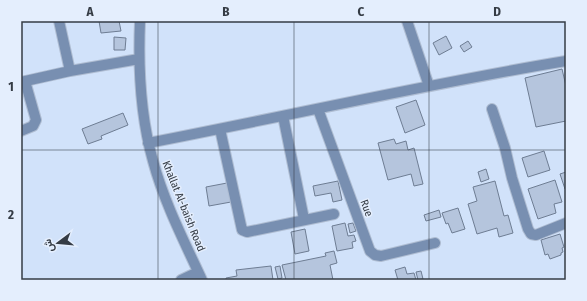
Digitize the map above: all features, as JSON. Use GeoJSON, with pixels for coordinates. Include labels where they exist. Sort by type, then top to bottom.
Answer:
{"type":"FeatureCollection","features":[{"type":"Feature","properties":{"kind":"street"},"geometry":{"type":"LineString","coordinates":[[59,21],[70,71]]}},
{"type":"Feature","properties":{"kind":"street","name":"Khallat Al-baish Road"},"geometry":{"type":"LineString","coordinates":[[140,21],[139,59],[143,110],[148,143],[165,199],[200,276]]}},
{"type":"Feature","properties":{"kind":"street"},"geometry":{"type":"LineString","coordinates":[[407,21],[429,86]]}},
{"type":"Feature","properties":{"kind":"street"},"geometry":{"type":"LineString","coordinates":[[21,131],[33,126],[36,120],[23,82],[70,71],[139,59]]}},
{"type":"Feature","properties":{"kind":"street"},"geometry":{"type":"LineString","coordinates":[[148,143],[429,86],[566,61]]}},
{"type":"Feature","properties":{"kind":"street","name":"Rue"},"geometry":{"type":"LineString","coordinates":[[318,109],[370,251],[375,255],[381,256],[435,243]]}},
{"type":"Feature","properties":{"kind":"street"},"geometry":{"type":"LineString","coordinates":[[492,109],[505,148],[512,178],[528,229],[531,234],[536,234],[566,223]]}},
{"type":"Feature","properties":{"kind":"street"},"geometry":{"type":"LineString","coordinates":[[283,116],[304,220]]}},
{"type":"Feature","properties":{"kind":"street"},"geometry":{"type":"LineString","coordinates":[[220,129],[242,230],[247,232],[334,214]]}},
{"type":"Feature","properties":{"kind":"street"},"geometry":{"type":"LineString","coordinates":[[181,280],[200,276]]}},
{"type":"Feature","properties":{"kind":"building"},"geometry":{"type":"Polygon","coordinates":[[[99,21],[119,21],[121,31],[101,33],[99,21]]]}},
{"type":"Feature","properties":{"kind":"building"},"geometry":{"type":"Polygon","coordinates":[[[446,36],[452,48],[439,55],[433,43],[446,36]]]}},
{"type":"Feature","properties":{"kind":"building"},"geometry":{"type":"Polygon","coordinates":[[[114,37],[126,38],[125,50],[114,50],[114,37]]]}},
{"type":"Feature","properties":{"kind":"building"},"geometry":{"type":"Polygon","coordinates":[[[468,41],[472,47],[464,52],[460,46],[468,41]]]}},
{"type":"Feature","properties":{"kind":"building"},"geometry":{"type":"Polygon","coordinates":[[[562,69],[566,86],[566,121],[536,127],[525,78],[562,69]]]}},
{"type":"Feature","properties":{"kind":"building"},"geometry":{"type":"Polygon","coordinates":[[[416,100],[425,125],[405,133],[396,107],[416,100]]]}},
{"type":"Feature","properties":{"kind":"building"},"geometry":{"type":"Polygon","coordinates":[[[123,113],[128,125],[101,136],[102,139],[88,144],[82,129],[123,113]]]}},
{"type":"Feature","properties":{"kind":"building"},"geometry":{"type":"Polygon","coordinates":[[[394,139],[396,144],[406,141],[408,150],[414,148],[423,184],[414,186],[411,174],[388,180],[378,143],[394,139]]]}},
{"type":"Feature","properties":{"kind":"building"},"geometry":{"type":"Polygon","coordinates":[[[544,151],[550,170],[528,177],[522,158],[544,151]]]}},
{"type":"Feature","properties":{"kind":"building"},"geometry":{"type":"Polygon","coordinates":[[[486,169],[489,179],[481,182],[478,172],[486,169]]]}},
{"type":"Feature","properties":{"kind":"building"},"geometry":{"type":"Polygon","coordinates":[[[566,172],[566,189],[565,189],[560,174],[566,172]]]}},
{"type":"Feature","properties":{"kind":"building"},"geometry":{"type":"Polygon","coordinates":[[[555,180],[562,202],[554,204],[556,213],[538,219],[528,189],[555,180]]]}},
{"type":"Feature","properties":{"kind":"building"},"geometry":{"type":"Polygon","coordinates":[[[338,181],[342,200],[333,202],[331,193],[315,196],[313,186],[338,181]]]}},
{"type":"Feature","properties":{"kind":"building"},"geometry":{"type":"Polygon","coordinates":[[[495,181],[504,216],[508,215],[513,233],[499,237],[497,228],[477,234],[468,204],[477,201],[473,187],[495,181]]]}},
{"type":"Feature","properties":{"kind":"building"},"geometry":{"type":"Polygon","coordinates":[[[227,183],[231,202],[209,206],[206,187],[227,183]]]}},
{"type":"Feature","properties":{"kind":"building"},"geometry":{"type":"Polygon","coordinates":[[[458,208],[465,229],[452,233],[448,223],[446,224],[442,213],[458,208]]]}},
{"type":"Feature","properties":{"kind":"building"},"geometry":{"type":"Polygon","coordinates":[[[439,210],[441,217],[426,221],[424,215],[439,210]]]}},
{"type":"Feature","properties":{"kind":"building"},"geometry":{"type":"Polygon","coordinates":[[[345,223],[348,236],[354,235],[356,241],[352,242],[353,248],[337,251],[332,226],[345,223]]]}},
{"type":"Feature","properties":{"kind":"building"},"geometry":{"type":"Polygon","coordinates":[[[353,223],[356,231],[350,233],[348,224],[353,223]]]}},
{"type":"Feature","properties":{"kind":"building"},"geometry":{"type":"Polygon","coordinates":[[[305,229],[309,251],[295,254],[291,232],[305,229]]]}},
{"type":"Feature","properties":{"kind":"building"},"geometry":{"type":"Polygon","coordinates":[[[560,234],[564,247],[562,248],[563,252],[561,255],[550,259],[548,254],[545,255],[541,240],[560,234]]]}},
{"type":"Feature","properties":{"kind":"building"},"geometry":{"type":"Polygon","coordinates":[[[334,251],[337,263],[330,265],[333,280],[286,280],[282,265],[326,256],[325,253],[334,251]]]}},
{"type":"Feature","properties":{"kind":"building"},"geometry":{"type":"Polygon","coordinates":[[[271,266],[273,280],[226,280],[226,278],[237,276],[236,270],[271,266]]]}},
{"type":"Feature","properties":{"kind":"building"},"geometry":{"type":"Polygon","coordinates":[[[280,266],[282,278],[278,279],[275,267],[280,266]]]}},
{"type":"Feature","properties":{"kind":"building"},"geometry":{"type":"Polygon","coordinates":[[[405,267],[407,274],[414,273],[416,280],[398,280],[395,270],[405,267]]]}},
{"type":"Feature","properties":{"kind":"building"},"geometry":{"type":"Polygon","coordinates":[[[421,271],[423,279],[418,280],[416,272],[421,271]]]}}]}
